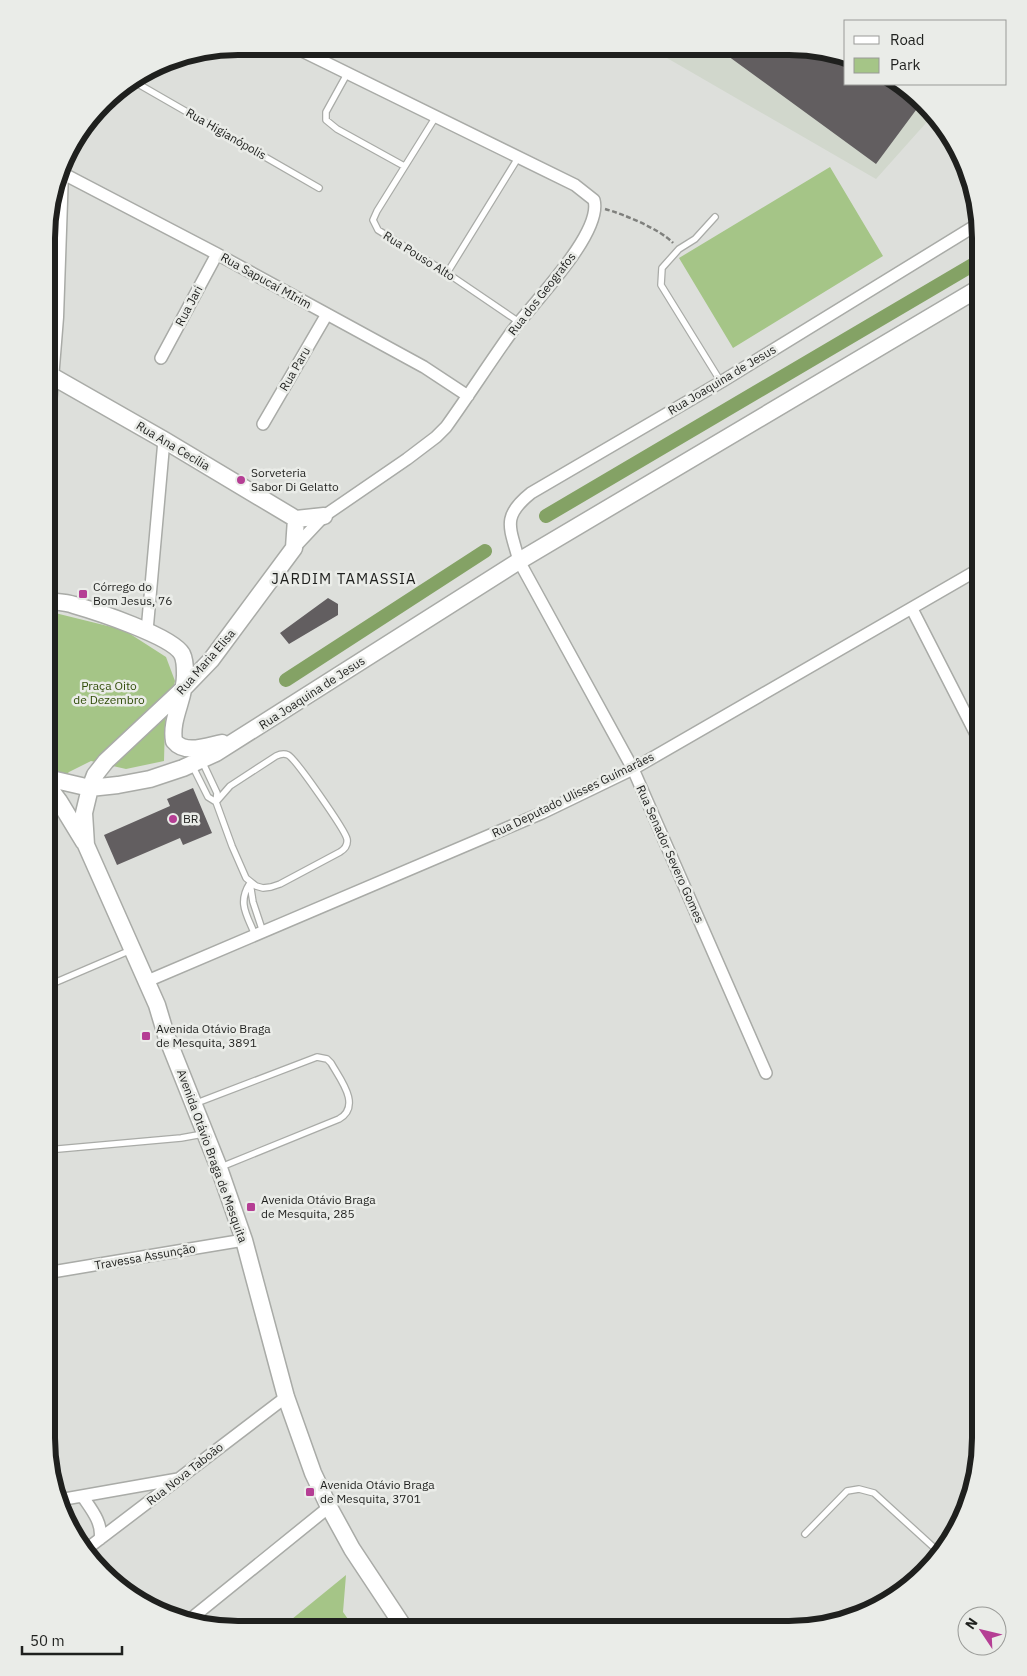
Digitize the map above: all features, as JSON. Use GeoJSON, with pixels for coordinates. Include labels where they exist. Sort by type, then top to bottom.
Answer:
{"type":"FeatureCollection","features":[{"type":"Feature","properties":{"kind":"main road","name":"Rua Joaquina de Jesus"},"geometry":{"type":"LineString","coordinates":[[55,780],[90,788],[118,785],[150,779],[216,753],[519,561],[972,292]]}},
{"type":"Feature","properties":{"kind":"main road","name":"Rua Ana Cecília"},"geometry":{"type":"LineString","coordinates":[[55,377],[296,519]]}},
{"type":"Feature","properties":{"kind":"main road"},"geometry":{"type":"LineString","coordinates":[[294,548],[296,519],[324,516]]}},
{"type":"Feature","properties":{"kind":"main road","name":"Rua Maria Elisa"},"geometry":{"type":"LineString","coordinates":[[90,788],[95,775],[106,760],[184,689],[210,660],[294,548]]}},
{"type":"Feature","properties":{"kind":"main road"},"geometry":{"type":"LineString","coordinates":[[55,602],[73,604],[148,632],[174,646],[182,654],[185,676],[184,689],[172,732],[174,741],[178,746],[191,749],[239,740]]}},
{"type":"Feature","properties":{"kind":"main road","name":"Avenida Otávio Braga de Mesquita"},"geometry":{"type":"LineString","coordinates":[[90,788],[84,813],[86,845],[145,982],[157,1005],[166,1034],[219,1168],[244,1240],[286,1397],[314,1473],[329,1507],[352,1549],[400,1621]]}},
{"type":"Feature","properties":{"kind":"main road"},"geometry":{"type":"LineString","coordinates":[[55,796],[86,845]]}},
{"type":"Feature","properties":{"kind":"street"},"geometry":{"type":"LineString","coordinates":[[310,55],[575,185],[594,200],[595,207]]}},
{"type":"Feature","properties":{"kind":"street","name":"Rua Sapucaí MIrim"},"geometry":{"type":"LineString","coordinates":[[66,175],[217,254],[424,367],[468,396]]}},
{"type":"Feature","properties":{"kind":"street","name":"Rua dos Geografos"},"geometry":{"type":"LineString","coordinates":[[294,548],[324,516],[436,437],[446,427],[519,322],[548,289],[574,253],[587,233],[595,207]]}},
{"type":"Feature","properties":{"kind":"street","name":"Rua Joaquina de Jesus"},"geometry":{"type":"LineString","coordinates":[[519,561],[510,529],[510,520],[512,512],[531,492],[721,382],[972,228]]}},
{"type":"Feature","properties":{"kind":"street","name":"Rua Jari"},"geometry":{"type":"LineString","coordinates":[[161,358],[217,254]]}},
{"type":"Feature","properties":{"kind":"street","name":"Rua Paru"},"geometry":{"type":"LineString","coordinates":[[263,424],[327,314]]}},
{"type":"Feature","properties":{"kind":"street"},"geometry":{"type":"LineString","coordinates":[[148,632],[164,440]]}},
{"type":"Feature","properties":{"kind":"street","name":"Rua Senador Severo Gomes"},"geometry":{"type":"LineString","coordinates":[[519,561],[633,769],[766,1073]]}},
{"type":"Feature","properties":{"kind":"street","name":"Rua Deputado Ulisses Guímarâes"},"geometry":{"type":"LineString","coordinates":[[145,982],[542,813],[633,769],[972,573]]}},
{"type":"Feature","properties":{"kind":"street"},"geometry":{"type":"LineString","coordinates":[[912,609],[972,726]]}},
{"type":"Feature","properties":{"kind":"street","name":"Travessa Assunção"},"geometry":{"type":"LineString","coordinates":[[55,1272],[244,1240]]}},
{"type":"Feature","properties":{"kind":"street","name":"Rua Nova Taboão"},"geometry":{"type":"LineString","coordinates":[[91,1546],[286,1397]]}},
{"type":"Feature","properties":{"kind":"street"},"geometry":{"type":"LineString","coordinates":[[66,1499],[180,1479]]}},
{"type":"Feature","properties":{"kind":"street"},"geometry":{"type":"LineString","coordinates":[[83,1496],[97,1519],[101,1532],[100,1539]]}},
{"type":"Feature","properties":{"kind":"street"},"geometry":{"type":"LineString","coordinates":[[195,1616],[329,1507]]}},
{"type":"Feature","properties":{"kind":"lane"},"geometry":{"type":"LineString","coordinates":[[347,74],[326,112],[326,120],[337,129],[404,166]]}},
{"type":"Feature","properties":{"kind":"lane","name":"Rua Higianópolis"},"geometry":{"type":"LineString","coordinates":[[139,85],[319,188]]}},
{"type":"Feature","properties":{"kind":"lane","name":"Rua Pouso Alto"},"geometry":{"type":"LineString","coordinates":[[435,118],[376,211],[373,220],[374,226],[519,322]]}},
{"type":"Feature","properties":{"kind":"lane"},"geometry":{"type":"LineString","coordinates":[[447,273],[518,158]]}},
{"type":"Feature","properties":{"kind":"lane"},"geometry":{"type":"LineString","coordinates":[[715,218],[695,239],[679,249],[662,268],[661,285],[721,382]]}},
{"type":"Feature","properties":{"kind":"lane"},"geometry":{"type":"LineString","coordinates":[[216,802],[230,786],[276,756],[282,753],[288,754],[303,773],[346,838],[345,848],[340,852],[280,884],[262,888],[250,883]]}},
{"type":"Feature","properties":{"kind":"lane"},"geometry":{"type":"LineString","coordinates":[[196,762],[208,797],[216,802]]}},
{"type":"Feature","properties":{"kind":"lane"},"geometry":{"type":"LineString","coordinates":[[196,762],[217,793],[216,802],[232,846],[250,883],[259,934]]}},
{"type":"Feature","properties":{"kind":"lane"},"geometry":{"type":"LineString","coordinates":[[250,883],[244,892],[243,900],[259,934]]}},
{"type":"Feature","properties":{"kind":"lane"},"geometry":{"type":"LineString","coordinates":[[55,983],[131,950]]}},
{"type":"Feature","properties":{"kind":"lane"},"geometry":{"type":"LineString","coordinates":[[194,1104],[316,1057],[327,1058],[331,1062],[350,1098],[348,1110],[339,1119],[219,1168]]}},
{"type":"Feature","properties":{"kind":"lane"},"geometry":{"type":"LineString","coordinates":[[55,1149],[181,1138],[205,1133]]}},
{"type":"Feature","properties":{"kind":"lane"},"geometry":{"type":"LineString","coordinates":[[805,1534],[847,1491],[859,1488],[874,1493],[935,1548]]}},
{"type":"Feature","properties":{"kind":"path"},"geometry":{"type":"LineString","coordinates":[[595,207],[617,212],[658,232],[668,238],[679,249]]}},
{"type":"Feature","properties":{"kind":"shaded area"},"geometry":{"type":"Polygon","coordinates":[[[662,55],[801,55],[844,64],[844,85],[888,85],[910,101],[929,120],[876,179],[662,55]]]}},
{"type":"Feature","properties":{"kind":"green space"},"geometry":{"type":"Polygon","coordinates":[[[830,167],[883,256],[733,348],[679,258],[830,167]]]}},
{"type":"Feature","properties":{"kind":"green space","name":"Praça Oito de Dezembro"},"geometry":{"type":"Polygon","coordinates":[[[55,613],[124,630],[166,657],[175,681],[165,722],[164,761],[126,769],[91,761],[69,772],[61,780],[55,775],[55,613]]]}},
{"type":"Feature","properties":{"kind":"green space"},"geometry":{"type":"Polygon","coordinates":[[[346,1575],[343,1612],[349,1621],[290,1621],[346,1575]]]}},
{"type":"Feature","properties":{"kind":"building"},"geometry":{"type":"Polygon","coordinates":[[[727,55],[801,55],[836,61],[844,64],[844,85],[888,85],[900,93],[917,108],[876,164],[727,55]]]}},
{"type":"Feature","properties":{"kind":"building"},"geometry":{"type":"Polygon","coordinates":[[[328,598],[338,604],[338,615],[289,644],[280,633],[328,598]]]}},
{"type":"Feature","properties":{"kind":"building","name":"BR"},"geometry":{"type":"Polygon","coordinates":[[[193,788],[212,833],[183,845],[180,838],[117,865],[104,835],[170,806],[167,799],[193,788]]]}},
{"type":"Feature","properties":{"kind":"waterway"},"geometry":{"type":"LineString","coordinates":[[546,516],[972,265]]}},
{"type":"Feature","properties":{"kind":"waterway"},"geometry":{"type":"LineString","coordinates":[[286,680],[485,551]]}},
{"type":"Feature","properties":{"kind":"place","name":"Sorveteria Sabor Di Gelatto"},"geometry":{"type":"Point","coordinates":[241,480]}},
{"type":"Feature","properties":{"kind":"place","name":"Córrego do Bom Jesus, 76"},"geometry":{"type":"Point","coordinates":[83,594]}},
{"type":"Feature","properties":{"kind":"place","name":"BR"},"geometry":{"type":"Point","coordinates":[173,819]}},
{"type":"Feature","properties":{"kind":"place","name":"Avenida Otávio Braga de Mesquita, 3891"},"geometry":{"type":"Point","coordinates":[146,1036]}},
{"type":"Feature","properties":{"kind":"place","name":"Avenida Otávio Braga de Mesquita, 285"},"geometry":{"type":"Point","coordinates":[251,1207]}},
{"type":"Feature","properties":{"kind":"place","name":"Avenida Otávio Braga de Mesquita, 3701"},"geometry":{"type":"Point","coordinates":[310,1492]}},
{"type":"Feature","properties":{"kind":"district","name":"JARDIM TAMASSIA"},"geometry":{"type":"Point","coordinates":[344,579]}}]}
